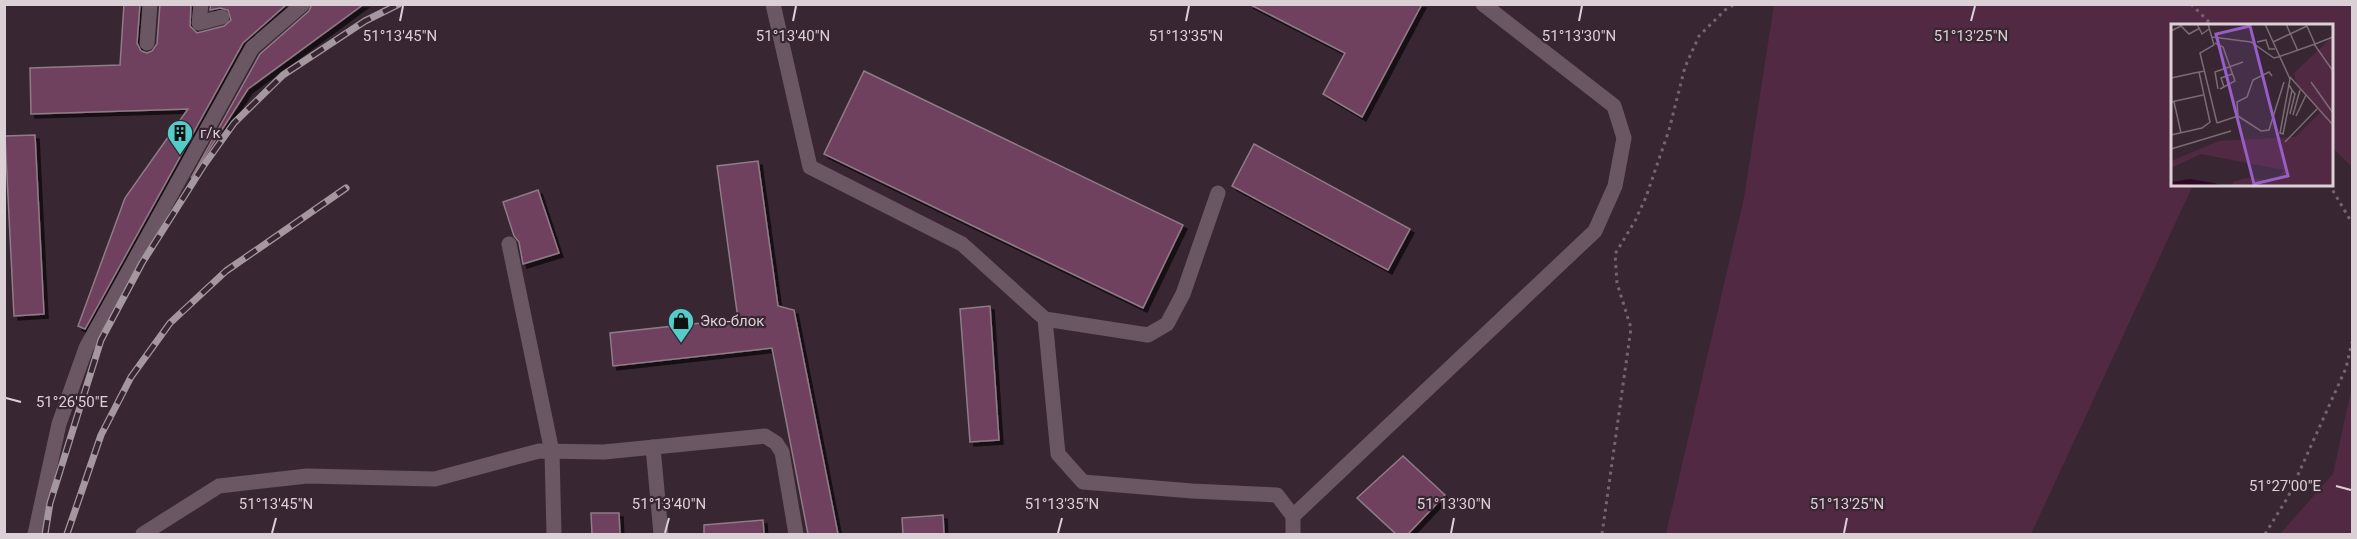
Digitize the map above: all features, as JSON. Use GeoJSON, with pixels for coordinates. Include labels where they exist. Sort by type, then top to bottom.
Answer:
{"type":"FeatureCollection","features":[{"type":"Feature","properties":{"kind":"lane"},"geometry":{"type":"LineString","coordinates":[[147,43],[150,4]]}},
{"type":"Feature","properties":{"kind":"lane"},"geometry":{"type":"LineString","coordinates":[[201,4],[199,23],[222,17]]}},
{"type":"Feature","properties":{"kind":"lane"},"geometry":{"type":"LineString","coordinates":[[35,534],[59,424],[86,348],[252,48],[303,4]]}},
{"type":"Feature","properties":{"kind":"lane"},"geometry":{"type":"LineString","coordinates":[[773,4],[810,167],[962,244],[1045,319],[1148,335],[1167,324],[1183,294],[1218,193]]}},
{"type":"Feature","properties":{"kind":"lane"},"geometry":{"type":"LineString","coordinates":[[1293,516],[1595,231],[1615,186],[1624,138],[1614,106],[1483,4]]}},
{"type":"Feature","properties":{"kind":"lane"},"geometry":{"type":"LineString","coordinates":[[509,244],[552,452],[554,534]]}},
{"type":"Feature","properties":{"kind":"lane"},"geometry":{"type":"LineString","coordinates":[[1045,319],[1058,454],[1083,482],[1277,495],[1293,516],[1293,534]]}},
{"type":"Feature","properties":{"kind":"lane"},"geometry":{"type":"LineString","coordinates":[[143,534],[219,486],[307,476],[435,479],[539,451],[604,452],[765,436],[776,443],[782,452],[796,534]]}},
{"type":"Feature","properties":{"kind":"lane"},"geometry":{"type":"LineString","coordinates":[[653,447],[661,534]]}},
{"type":"Feature","properties":{"kind":"path"},"geometry":{"type":"LineString","coordinates":[[1602,534],[1631,328],[1617,283],[1615,254],[1635,221],[1646,197],[1669,130],[1685,67],[1699,36],[1725,10],[1735,4]]}},
{"type":"Feature","properties":{"kind":"path"},"geometry":{"type":"LineString","coordinates":[[2191,4],[2211,24]]}},
{"type":"Feature","properties":{"kind":"path"},"geometry":{"type":"LineString","coordinates":[[2330,186],[2352,223]]}},
{"type":"Feature","properties":{"kind":"path"},"geometry":{"type":"LineString","coordinates":[[2265,534],[2288,497],[2346,368],[2352,342]]}},
{"type":"Feature","properties":{"kind":"shaded area"},"geometry":{"type":"Polygon","coordinates":[[[1774,5],[2352,5],[2352,167],[2333,148],[2333,24],[2171,24],[2171,186],[2193,186],[2031,534],[1666,534],[1744,198],[1774,5]]]}},
{"type":"Feature","properties":{"kind":"shaded area"},"geometry":{"type":"Polygon","coordinates":[[[2352,386],[2352,534],[2280,534],[2333,474],[2352,386]]]}},
{"type":"Feature","properties":{"kind":"building"},"geometry":{"type":"Polygon","coordinates":[[[124,4],[140,4],[137,43],[141,51],[147,53],[152,51],[157,44],[160,4],[191,4],[190,26],[197,33],[224,26],[231,20],[228,10],[220,8],[210,10],[211,4],[287,4],[243,43],[85,329],[78,326],[125,198],[188,109],[31,114],[30,68],[120,65],[124,4]]]}},
{"type":"Feature","properties":{"kind":"building"},"geometry":{"type":"Polygon","coordinates":[[[312,4],[364,4],[248,89],[191,178],[260,54],[309,11],[312,4]]]}},
{"type":"Feature","properties":{"kind":"building"},"geometry":{"type":"Polygon","coordinates":[[[1249,4],[1422,4],[1362,117],[1323,94],[1345,53],[1249,4]]]}},
{"type":"Feature","properties":{"kind":"building"},"geometry":{"type":"Polygon","coordinates":[[[864,71],[1183,225],[1143,308],[824,154],[864,71]]]}},
{"type":"Feature","properties":{"kind":"building"},"geometry":{"type":"Polygon","coordinates":[[[35,135],[44,314],[14,316],[5,136],[35,135]]]}},
{"type":"Feature","properties":{"kind":"building"},"geometry":{"type":"Polygon","coordinates":[[[1254,144],[1410,229],[1388,270],[1232,186],[1254,144]]]}},
{"type":"Feature","properties":{"kind":"building"},"geometry":{"type":"Polygon","coordinates":[[[758,161],[778,306],[794,310],[838,534],[808,534],[772,348],[613,366],[610,333],[738,319],[717,166],[758,161]]]}},
{"type":"Feature","properties":{"kind":"building"},"geometry":{"type":"Polygon","coordinates":[[[538,190],[559,253],[523,264],[519,242],[514,236],[503,202],[538,190]]]}},
{"type":"Feature","properties":{"kind":"building"},"geometry":{"type":"Polygon","coordinates":[[[990,306],[999,440],[970,442],[960,309],[990,306]]]}},
{"type":"Feature","properties":{"kind":"building"},"geometry":{"type":"Polygon","coordinates":[[[1403,456],[1445,495],[1408,534],[1396,534],[1357,498],[1403,456]]]}},
{"type":"Feature","properties":{"kind":"building"},"geometry":{"type":"Polygon","coordinates":[[[591,513],[619,513],[620,534],[592,534],[591,513]]]}},
{"type":"Feature","properties":{"kind":"building"},"geometry":{"type":"Polygon","coordinates":[[[943,515],[944,534],[903,534],[902,518],[943,515]]]}},
{"type":"Feature","properties":{"kind":"building"},"geometry":{"type":"Polygon","coordinates":[[[763,520],[764,534],[704,534],[704,525],[763,520]]]}},
{"type":"Feature","properties":{"kind":"railway"},"geometry":{"type":"LineString","coordinates":[[45,534],[50,503],[101,340],[142,263],[204,165],[234,123],[283,75],[365,21],[399,4]]}},
{"type":"Feature","properties":{"kind":"railway"},"geometry":{"type":"LineString","coordinates":[[67,534],[101,435],[131,377],[170,323],[226,271],[346,188]]}},
{"type":"Feature","properties":{"kind":"place","name":"г/к"},"geometry":{"type":"Point","coordinates":[180,156]}},
{"type":"Feature","properties":{"kind":"place","name":"Эко-блок"},"geometry":{"type":"Point","coordinates":[681,344]}}]}
